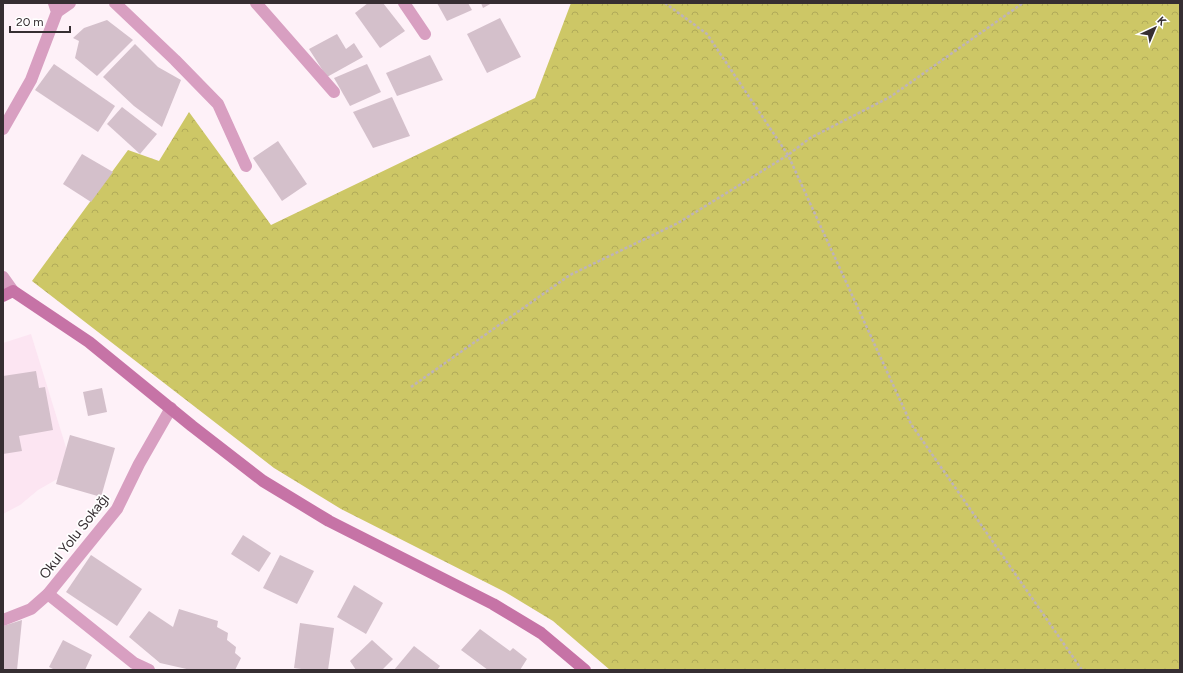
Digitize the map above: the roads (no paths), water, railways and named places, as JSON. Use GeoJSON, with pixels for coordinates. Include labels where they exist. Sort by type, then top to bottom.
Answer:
{"type":"FeatureCollection","features":[{"type":"Feature","properties":{"kind":"main road"},"geometry":{"type":"LineString","coordinates":[[8,293],[89,342],[262,481],[329,521],[493,604],[542,633],[585,670]]}},
{"type":"Feature","properties":{"kind":"street"},"geometry":{"type":"LineString","coordinates":[[3,129],[31,80],[56,7],[70,3]]}},
{"type":"Feature","properties":{"kind":"street"},"geometry":{"type":"LineString","coordinates":[[115,3],[175,60],[218,104],[246,166]]}},
{"type":"Feature","properties":{"kind":"street"},"geometry":{"type":"LineString","coordinates":[[256,3],[334,92]]}},
{"type":"Feature","properties":{"kind":"street"},"geometry":{"type":"LineString","coordinates":[[404,3],[426,34]]}},
{"type":"Feature","properties":{"kind":"street"},"geometry":{"type":"LineString","coordinates":[[3,277],[8,293]]}},
{"type":"Feature","properties":{"kind":"street","name":"Okul Yolu Sokağı"},"geometry":{"type":"LineString","coordinates":[[3,620],[31,609],[48,594],[118,509],[139,464],[171,408]]}},
{"type":"Feature","properties":{"kind":"street"},"geometry":{"type":"LineString","coordinates":[[48,594],[134,663],[149,670]]}}]}
